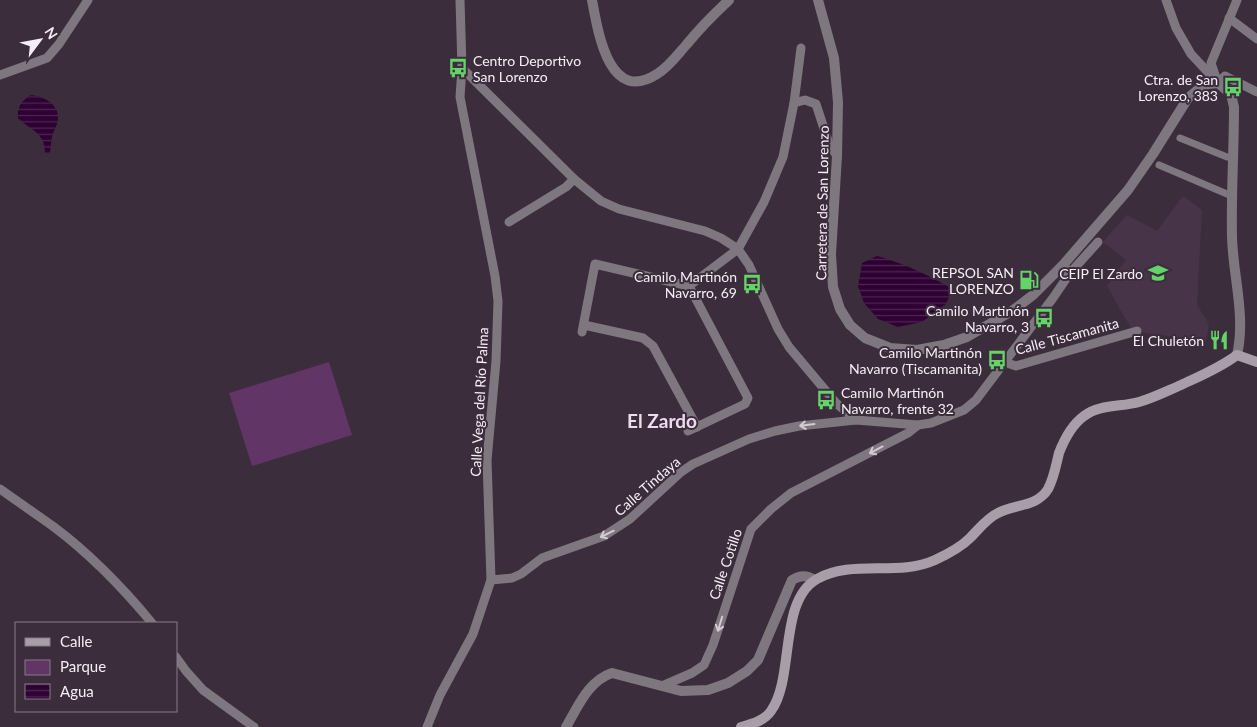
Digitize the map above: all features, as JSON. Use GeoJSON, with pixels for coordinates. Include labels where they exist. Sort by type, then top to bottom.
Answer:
{"type":"FeatureCollection","features":[{"type":"Feature","properties":{"kind":"main road"},"geometry":{"type":"LineString","coordinates":[[742,727],[756,723],[770,712],[780,695],[795,610],[806,588],[815,580],[829,574],[850,570],[905,568],[933,561],[955,550],[996,514],[1009,508],[1028,504],[1040,498],[1048,489],[1060,451],[1070,431],[1085,415],[1101,408],[1150,399],[1222,366],[1237,355],[1257,362]]}},
{"type":"Feature","properties":{"kind":"street"},"geometry":{"type":"LineString","coordinates":[[0,76],[47,58],[60,44],[88,0]]}},
{"type":"Feature","properties":{"kind":"street","name":"Calle Vega del Río Palma"},"geometry":{"type":"LineString","coordinates":[[427,727],[440,695],[473,634],[491,580],[487,460],[496,361],[498,301],[495,276],[460,97],[462,68],[460,0]]}},
{"type":"Feature","properties":{"kind":"street"},"geometry":{"type":"LineString","coordinates":[[592,0],[598,31],[608,60],[618,75],[630,82],[644,80],[658,74],[710,17],[730,0]]}},
{"type":"Feature","properties":{"kind":"street","name":"Carretera de San Lorenzo"},"geometry":{"type":"LineString","coordinates":[[818,0],[834,58],[838,102],[831,254],[833,287],[840,309],[850,325],[865,338],[890,348],[918,350],[944,345],[966,337],[1012,311],[1066,269],[1128,190],[1188,98],[1200,87],[1218,83]]}},
{"type":"Feature","properties":{"kind":"street"},"geometry":{"type":"LineString","coordinates":[[1166,0],[1176,28],[1192,54],[1218,83],[1231,94],[1234,107],[1232,238],[1240,310],[1241,339],[1237,355]]}},
{"type":"Feature","properties":{"kind":"street"},"geometry":{"type":"LineString","coordinates":[[1218,83],[1210,62],[1236,0]]}},
{"type":"Feature","properties":{"kind":"street"},"geometry":{"type":"LineString","coordinates":[[1229,18],[1257,39]]}},
{"type":"Feature","properties":{"kind":"street"},"geometry":{"type":"LineString","coordinates":[[689,286],[738,249],[764,202],[784,156],[794,103],[801,48]]}},
{"type":"Feature","properties":{"kind":"street"},"geometry":{"type":"LineString","coordinates":[[462,68],[574,180],[601,201],[619,209],[705,231],[721,238],[738,249],[749,266],[778,329],[789,347],[836,403],[856,420]]}},
{"type":"Feature","properties":{"kind":"street"},"geometry":{"type":"LineString","coordinates":[[1218,83],[1225,76],[1257,92]]}},
{"type":"Feature","properties":{"kind":"street"},"geometry":{"type":"LineString","coordinates":[[794,103],[805,100],[816,104],[829,144],[837,156]]}},
{"type":"Feature","properties":{"kind":"street"},"geometry":{"type":"LineString","coordinates":[[1180,138],[1227,157]]}},
{"type":"Feature","properties":{"kind":"street"},"geometry":{"type":"LineString","coordinates":[[1160,165],[1227,194]]}},
{"type":"Feature","properties":{"kind":"street"},"geometry":{"type":"LineString","coordinates":[[509,222],[566,187],[574,180]]}},
{"type":"Feature","properties":{"kind":"street"},"geometry":{"type":"LineString","coordinates":[[918,425],[931,423],[964,410],[976,400],[1053,298],[1066,269],[1098,242]]}},
{"type":"Feature","properties":{"kind":"street"},"geometry":{"type":"LineString","coordinates":[[688,431],[697,427],[745,404],[748,398],[689,286],[595,264],[583,328],[643,338],[653,346],[697,427]]}},
{"type":"Feature","properties":{"kind":"street","name":"Calle Tiscamanita"},"geometry":{"type":"LineString","coordinates":[[1004,362],[1016,366],[1137,331]]}},
{"type":"Feature","properties":{"kind":"street","name":"Calle Tindaya"},"geometry":{"type":"LineString","coordinates":[[491,580],[512,578],[547,556],[611,533],[630,519],[681,472],[693,464],[735,445],[775,431],[799,426],[856,420],[918,425]]}},
{"type":"Feature","properties":{"kind":"street","name":"Calle Cotillo"},"geometry":{"type":"LineString","coordinates":[[662,686],[692,672],[704,664],[713,645],[751,529],[791,493],[892,441],[918,425]]}},
{"type":"Feature","properties":{"kind":"street"},"geometry":{"type":"LineString","coordinates":[[0,489],[54,527],[87,555],[132,599],[151,622]]}},
{"type":"Feature","properties":{"kind":"street"},"geometry":{"type":"LineString","coordinates":[[566,727],[586,693],[602,677],[612,673],[681,691],[708,690],[728,683],[747,671],[758,660],[792,580],[807,575],[815,580]]}},
{"type":"Feature","properties":{"kind":"street"},"geometry":{"type":"LineString","coordinates":[[178,660],[203,690],[254,727]]}},
{"type":"Feature","properties":{"kind":"shaded area","name":"CEIP El Zardo"},"geometry":{"type":"Polygon","coordinates":[[[1183,196],[1202,210],[1197,305],[1209,324],[1206,341],[1199,348],[1192,339],[1145,333],[1131,328],[1107,286],[1126,260],[1103,242],[1127,215],[1157,231],[1183,196]]]}},
{"type":"Feature","properties":{"kind":"green space"},"geometry":{"type":"Polygon","coordinates":[[[329,362],[352,435],[252,466],[229,393],[329,362]]]}},
{"type":"Feature","properties":{"kind":"water"},"geometry":{"type":"Polygon","coordinates":[[[31,95],[49,102],[58,113],[58,122],[52,136],[50,153],[45,153],[43,140],[40,136],[18,118],[18,110],[21,104],[31,95]]]}},
{"type":"Feature","properties":{"kind":"water"},"geometry":{"type":"Polygon","coordinates":[[[877,256],[916,270],[952,289],[946,304],[922,322],[898,327],[878,319],[864,303],[858,286],[862,263],[877,256]]]}},
{"type":"Feature","properties":{"kind":"place","name":"Centro Deportivo San Lorenzo"},"geometry":{"type":"Point","coordinates":[458,68]}},
{"type":"Feature","properties":{"kind":"place","name":"Ctra. de San Lorenzo, 383"},"geometry":{"type":"Point","coordinates":[1233,87]}},
{"type":"Feature","properties":{"kind":"place","name":"CEIP El Zardo"},"geometry":{"type":"Point","coordinates":[1158,273]}},
{"type":"Feature","properties":{"kind":"place","name":"REPSOL SAN LORENZO"},"geometry":{"type":"Point","coordinates":[1029,280]}},
{"type":"Feature","properties":{"kind":"place","name":"Camilo Martinón Navarro, 69"},"geometry":{"type":"Point","coordinates":[752,284]}},
{"type":"Feature","properties":{"kind":"place","name":"Camilo Martinón Navarro, 3"},"geometry":{"type":"Point","coordinates":[1044,318]}},
{"type":"Feature","properties":{"kind":"place","name":"El Chuletón"},"geometry":{"type":"Point","coordinates":[1219,340]}},
{"type":"Feature","properties":{"kind":"place","name":"Camilo Martinón Navarro (Tiscamanita)"},"geometry":{"type":"Point","coordinates":[997,360]}},
{"type":"Feature","properties":{"kind":"place","name":"Camilo Martinón Navarro, frente 32"},"geometry":{"type":"Point","coordinates":[826,400]}},
{"type":"Feature","properties":{"kind":"district","name":"El Zardo"},"geometry":{"type":"Point","coordinates":[662,420]}}]}
